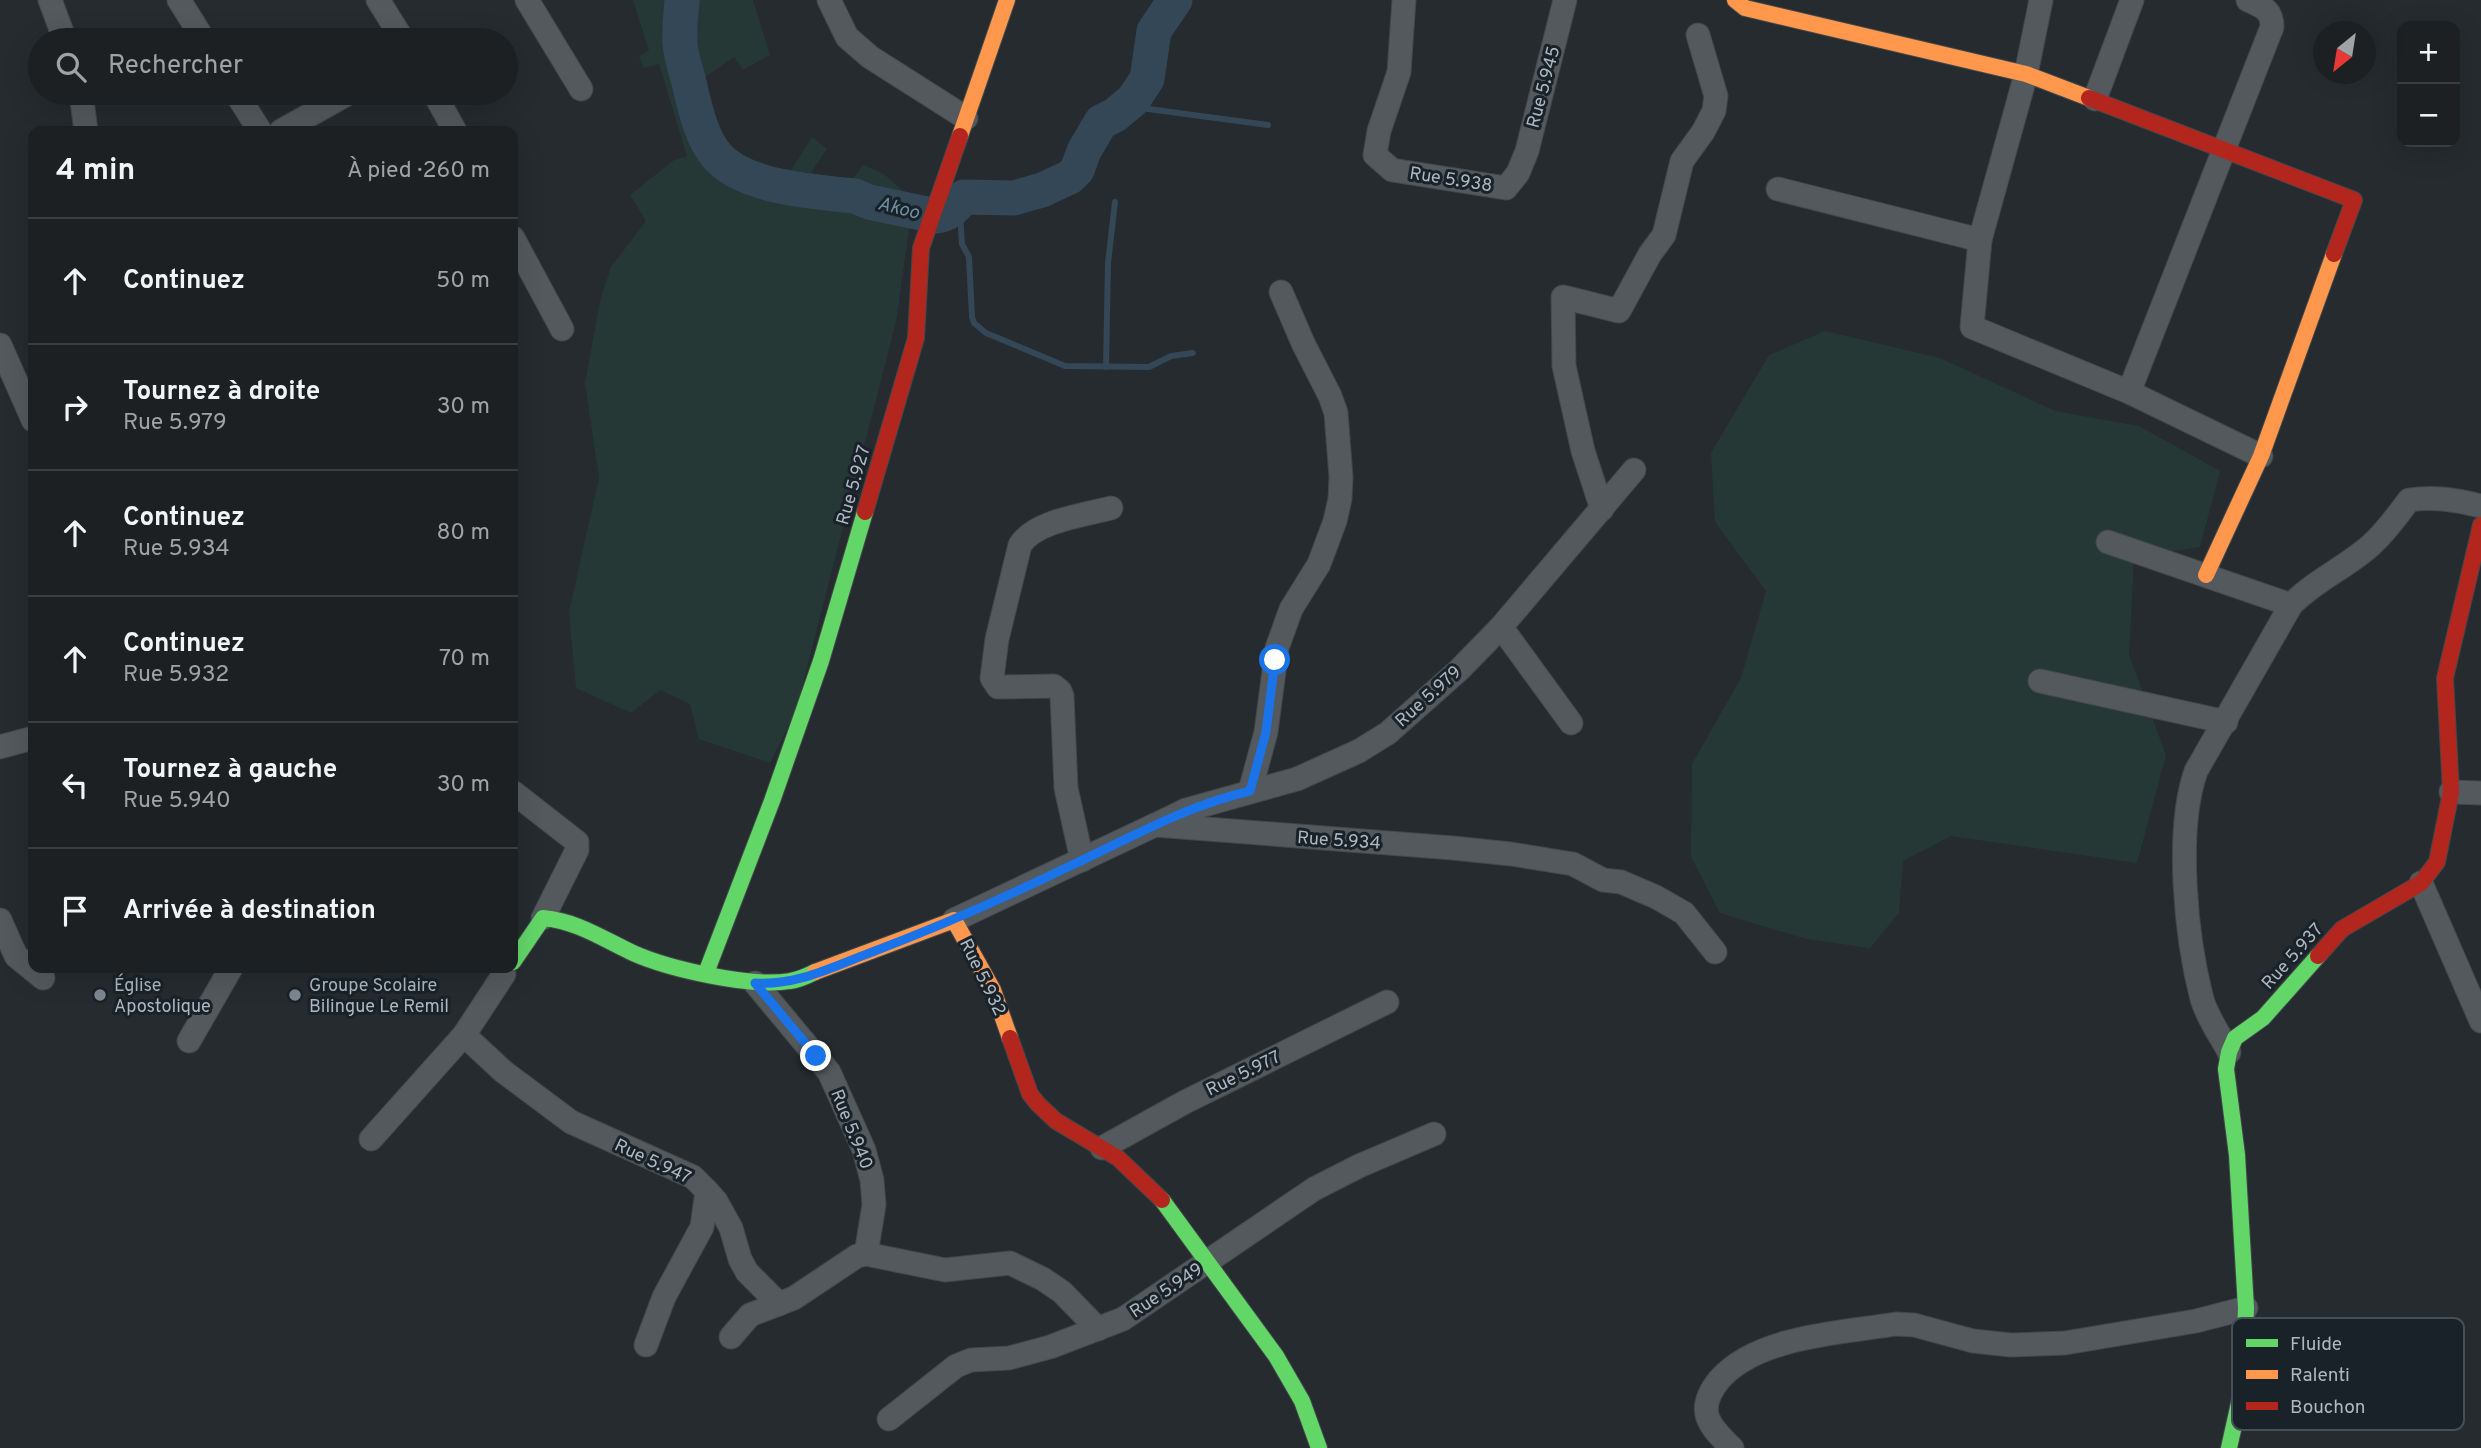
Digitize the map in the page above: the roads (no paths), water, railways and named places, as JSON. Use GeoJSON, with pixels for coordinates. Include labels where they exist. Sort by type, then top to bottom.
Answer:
{"type":"FeatureCollection","features":[{"type":"Feature","properties":{"kind":"street"},"geometry":{"type":"LineString","coordinates":[[50,0],[60,28]]}},
{"type":"Feature","properties":{"kind":"street"},"geometry":{"type":"LineString","coordinates":[[179,0],[196,28]]}},
{"type":"Feature","properties":{"kind":"street"},"geometry":{"type":"LineString","coordinates":[[378,0],[396,28]]}},
{"type":"Feature","properties":{"kind":"street"},"geometry":{"type":"LineString","coordinates":[[527,0],[581,89]]}},
{"type":"Feature","properties":{"kind":"street"},"geometry":{"type":"LineString","coordinates":[[829,0],[847,37],[870,57],[967,118]]}},
{"type":"Feature","properties":{"kind":"street"},"geometry":{"type":"LineString","coordinates":[[984,0],[1005,8]]}},
{"type":"Feature","properties":{"kind":"street","name":"Rue 5.938"},"geometry":{"type":"LineString","coordinates":[[1404,0],[1399,72],[1379,131],[1375,155],[1392,170],[1506,188],[1518,173]]}},
{"type":"Feature","properties":{"kind":"street","name":"Rue 5.945"},"geometry":{"type":"LineString","coordinates":[[1518,173],[1527,151],[1564,0]]}},
{"type":"Feature","properties":{"kind":"street"},"geometry":{"type":"LineString","coordinates":[[1735,0],[1745,8],[2026,74],[2354,200],[2261,456],[2206,576]]}},
{"type":"Feature","properties":{"kind":"street"},"geometry":{"type":"LineString","coordinates":[[2040,0],[2026,74],[1980,240],[1972,327],[2129,392],[2261,456]]}},
{"type":"Feature","properties":{"kind":"street"},"geometry":{"type":"LineString","coordinates":[[2095,99],[2132,0]]}},
{"type":"Feature","properties":{"kind":"street"},"geometry":{"type":"LineString","coordinates":[[2129,392],[2272,27],[2272,17],[2267,9],[2248,0]]}},
{"type":"Feature","properties":{"kind":"street","name":"Rue 5.927"},"geometry":{"type":"LineString","coordinates":[[706,973],[777,789],[821,661],[916,338],[921,248],[1005,8]]}},
{"type":"Feature","properties":{"kind":"street"},"geometry":{"type":"LineString","coordinates":[[1602,509],[1583,451],[1564,366],[1563,297],[1619,311],[1650,254],[1664,235],[1682,161],[1714,111],[1716,96],[1698,35]]}},
{"type":"Feature","properties":{"kind":"street"},"geometry":{"type":"LineString","coordinates":[[83,105],[85,126]]}},
{"type":"Feature","properties":{"kind":"street"},"geometry":{"type":"LineString","coordinates":[[244,105],[257,126]]}},
{"type":"Feature","properties":{"kind":"street"},"geometry":{"type":"LineString","coordinates":[[290,126],[328,105]]}},
{"type":"Feature","properties":{"kind":"street"},"geometry":{"type":"LineString","coordinates":[[441,105],[452,126]]}},
{"type":"Feature","properties":{"kind":"street"},"geometry":{"type":"LineString","coordinates":[[1778,189],[1980,240]]}},
{"type":"Feature","properties":{"kind":"street"},"geometry":{"type":"LineString","coordinates":[[518,247],[562,329]]}},
{"type":"Feature","properties":{"kind":"street"},"geometry":{"type":"LineString","coordinates":[[1250,791],[1266,732],[1277,648],[1291,609],[1319,564],[1340,499],[1336,413],[1281,292]]}},
{"type":"Feature","properties":{"kind":"street"},"geometry":{"type":"LineString","coordinates":[[0,345],[28,409]]}},
{"type":"Feature","properties":{"kind":"street","name":"Rue 5.979"},"geometry":{"type":"LineString","coordinates":[[1155,825],[1186,810],[1297,779],[1359,751],[1388,733],[1459,670],[1501,627],[1634,470]]}},
{"type":"Feature","properties":{"kind":"street"},"geometry":{"type":"LineString","coordinates":[[2246,1318],[2237,1155],[2226,1069],[2229,1052],[2203,1001],[2188,919],[2185,851],[2191,787],[2196,771],[2291,605],[2307,588],[2369,547],[2388,528],[2409,500],[2426,497],[2448,498],[2481,506]]}},
{"type":"Feature","properties":{"kind":"street"},"geometry":{"type":"LineString","coordinates":[[1082,860],[1066,788],[1060,691],[1054,686],[998,687],[992,678],[997,639],[1024,537],[1036,528],[1111,508]]}},
{"type":"Feature","properties":{"kind":"street","name":"Rue 5.937"},"geometry":{"type":"LineString","coordinates":[[2229,1052],[2235,1038],[2263,1017],[2342,929],[2421,883],[2437,862],[2451,792],[2445,678],[2449,650],[2475,576],[2481,525]]}},
{"type":"Feature","properties":{"kind":"street"},"geometry":{"type":"LineString","coordinates":[[2108,542],[2291,605]]}},
{"type":"Feature","properties":{"kind":"street"},"geometry":{"type":"LineString","coordinates":[[1501,627],[1571,723]]}},
{"type":"Feature","properties":{"kind":"street"},"geometry":{"type":"LineString","coordinates":[[2040,681],[2226,722]]}},
{"type":"Feature","properties":{"kind":"street"},"geometry":{"type":"LineString","coordinates":[[0,747],[28,739]]}},
{"type":"Feature","properties":{"kind":"street"},"geometry":{"type":"LineString","coordinates":[[2451,792],[2481,793]]}},
{"type":"Feature","properties":{"kind":"street"},"geometry":{"type":"LineString","coordinates":[[518,796],[577,842],[577,850],[544,918],[518,950]]}},
{"type":"Feature","properties":{"kind":"street"},"geometry":{"type":"LineString","coordinates":[[954,920],[1155,825]]}},
{"type":"Feature","properties":{"kind":"street","name":"Rue 5.934"},"geometry":{"type":"LineString","coordinates":[[1155,825],[1453,848],[1573,864],[1603,880],[1621,882],[1656,897],[1684,913],[1716,952]]}},
{"type":"Feature","properties":{"kind":"street"},"geometry":{"type":"LineString","coordinates":[[2421,883],[2481,1021]]}},
{"type":"Feature","properties":{"kind":"street","name":"Rue 5.932"},"geometry":{"type":"LineString","coordinates":[[544,918],[569,921],[656,962],[771,984],[793,981],[954,920],[993,990],[1030,1094],[1039,1108],[1050,1118],[1102,1148],[1139,1176],[1175,1214],[1267,1343],[1305,1406],[1319,1448]]}},
{"type":"Feature","properties":{"kind":"street"},"geometry":{"type":"LineString","coordinates":[[0,920],[16,957],[28,966]]}},
{"type":"Feature","properties":{"kind":"street"},"geometry":{"type":"LineString","coordinates":[[37,973],[43,978]]}},
{"type":"Feature","properties":{"kind":"street"},"geometry":{"type":"LineString","coordinates":[[190,1041],[228,973]]}},
{"type":"Feature","properties":{"kind":"street"},"geometry":{"type":"LineString","coordinates":[[371,1139],[464,1035],[500,973]]}},
{"type":"Feature","properties":{"kind":"street","name":"Rue 5.940"},"geometry":{"type":"LineString","coordinates":[[755,983],[828,1072],[864,1150],[872,1180],[874,1205],[866,1254]]}},
{"type":"Feature","properties":{"kind":"street","name":"Rue 5.977"},"geometry":{"type":"LineString","coordinates":[[1102,1148],[1185,1102],[1387,1002]]}},
{"type":"Feature","properties":{"kind":"street","name":"Rue 5.947"},"geometry":{"type":"LineString","coordinates":[[464,1035],[504,1072],[571,1122],[693,1178],[707,1191],[702,1227],[664,1297],[646,1345]]}},
{"type":"Feature","properties":{"kind":"street","name":"Rue 5.949"},"geometry":{"type":"LineString","coordinates":[[889,1419],[956,1366],[971,1360],[1009,1358],[1050,1347],[1123,1319],[1314,1189],[1434,1133]]}},
{"type":"Feature","properties":{"kind":"street"},"geometry":{"type":"LineString","coordinates":[[707,1191],[716,1201],[731,1228],[740,1259],[747,1272],[779,1304]]}},
{"type":"Feature","properties":{"kind":"street"},"geometry":{"type":"LineString","coordinates":[[731,1337],[750,1315],[794,1298],[857,1256],[866,1254],[945,1270],[1010,1263],[1062,1292],[1098,1329]]}},
{"type":"Feature","properties":{"kind":"street"},"geometry":{"type":"LineString","coordinates":[[1732,1448],[1708,1420],[1705,1404],[1711,1390],[1731,1367],[1755,1353],[1786,1342],[1896,1324],[1914,1325],[1973,1341],[2011,1345],[2065,1343],[2196,1321],[2246,1308]]}},
{"type":"Feature","properties":{"kind":"street"},"geometry":{"type":"LineString","coordinates":[[2229,1448],[2233,1430]]}},
{"type":"Feature","properties":{"kind":"waterway","name":"Akoo"},"geometry":{"type":"LineString","coordinates":[[682,0],[681,49],[697,116],[712,149],[729,167],[762,182],[820,193],[855,196],[869,202],[936,216],[948,212],[964,197],[1014,198],[1042,190],[1070,177],[1077,170],[1084,151],[1101,122],[1115,115],[1133,100],[1147,79],[1154,31],[1175,0]]}},
{"type":"Feature","properties":{"kind":"waterway"},"geometry":{"type":"LineString","coordinates":[[1126,106],[1268,125]]}},
{"type":"Feature","properties":{"kind":"waterway"},"geometry":{"type":"LineString","coordinates":[[1106,367],[1108,263],[1115,202]]}},
{"type":"Feature","properties":{"kind":"waterway"},"geometry":{"type":"LineString","coordinates":[[954,208],[960,215],[962,244],[969,257],[972,317],[974,323],[986,333],[1065,366],[1149,367],[1171,356],[1193,353]]}},
{"type":"Feature","properties":{"kind":"place","name":"Église Apostolique"},"geometry":{"type":"Point","coordinates":[100,995]}},
{"type":"Feature","properties":{"kind":"place","name":"Groupe Scolaire Bilingue Le Remil"},"geometry":{"type":"Point","coordinates":[295,995]}}]}
